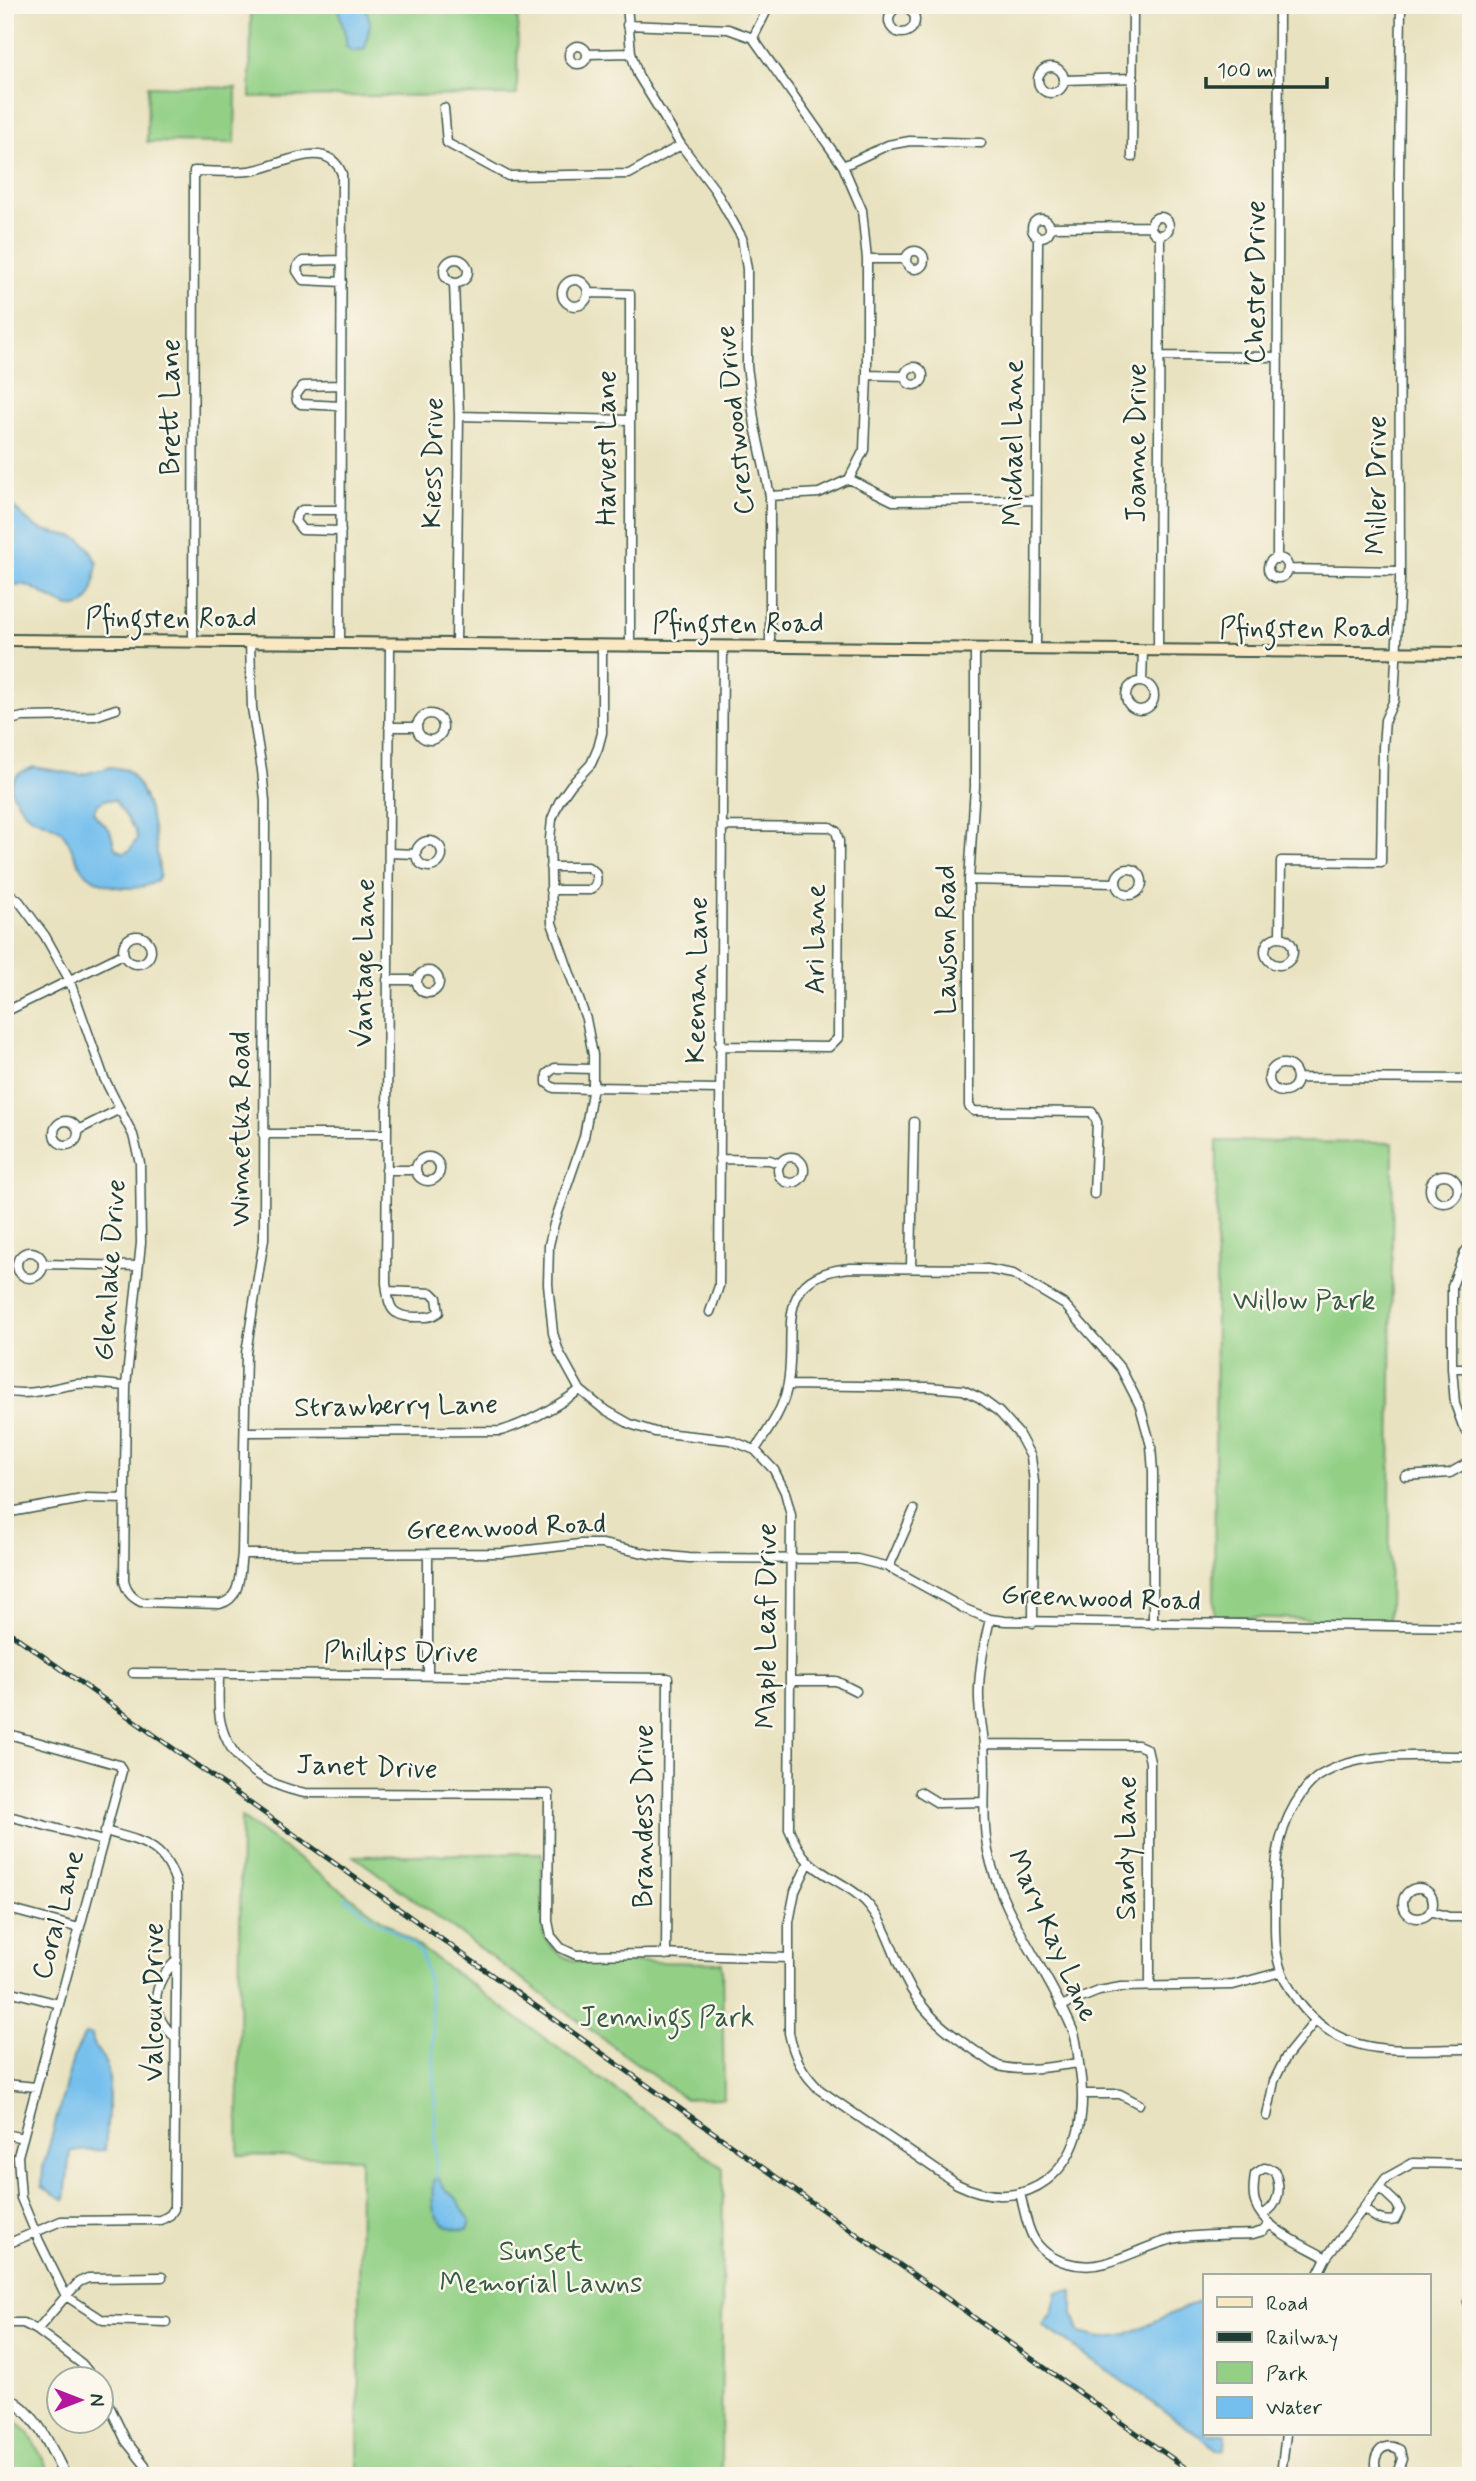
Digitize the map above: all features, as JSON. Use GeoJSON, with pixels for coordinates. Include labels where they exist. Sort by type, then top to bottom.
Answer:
{"type":"FeatureCollection","features":[{"type":"Feature","properties":{"kind":"main road","name":"Pfingsten Road"},"geometry":{"type":"LineString","coordinates":[[5,640],[1471,653]]}},
{"type":"Feature","properties":{"kind":"street","name":"Crestwood Drive"},"geometry":{"type":"LineString","coordinates":[[627,5],[631,53],[638,75],[649,97],[681,145],[715,190],[741,238],[747,269],[747,366],[755,426],[770,496],[770,647]]}},
{"type":"Feature","properties":{"kind":"street"},"geometry":{"type":"LineString","coordinates":[[753,38],[767,10],[766,5]]}},
{"type":"Feature","properties":{"kind":"street"},"geometry":{"type":"LineString","coordinates":[[1132,157],[1133,5]]}},
{"type":"Feature","properties":{"kind":"street","name":"Chester Drive"},"geometry":{"type":"LineString","coordinates":[[1278,559],[1279,5]]}},
{"type":"Feature","properties":{"kind":"street","name":"Miller Drive"},"geometry":{"type":"LineString","coordinates":[[1280,937],[1281,861],[1381,862],[1383,747],[1385,720],[1394,700],[1400,571],[1401,5]]}},
{"type":"Feature","properties":{"kind":"street"},"geometry":{"type":"LineString","coordinates":[[627,25],[728,29],[753,38],[844,166],[862,210],[867,259],[864,450],[849,480],[819,493],[770,496]]}},
{"type":"Feature","properties":{"kind":"street"},"geometry":{"type":"LineString","coordinates":[[588,54],[631,53]]}},
{"type":"Feature","properties":{"kind":"street"},"geometry":{"type":"LineString","coordinates":[[1064,80],[1133,78]]}},
{"type":"Feature","properties":{"kind":"street"},"geometry":{"type":"LineString","coordinates":[[444,107],[447,143],[508,176],[629,174],[681,145]]}},
{"type":"Feature","properties":{"kind":"street"},"geometry":{"type":"LineString","coordinates":[[844,166],[888,145],[910,141],[981,143]]}},
{"type":"Feature","properties":{"kind":"street","name":"Brett Lane"},"geometry":{"type":"LineString","coordinates":[[193,642],[194,171],[249,171],[297,156],[318,155],[330,158],[338,164],[342,174],[342,260]]}},
{"type":"Feature","properties":{"kind":"street"},"geometry":{"type":"LineString","coordinates":[[1158,217],[1166,220],[1168,229],[1160,236],[1152,232],[1150,226],[1158,217]]}},
{"type":"Feature","properties":{"kind":"street"},"geometry":{"type":"LineString","coordinates":[[1051,226],[1047,235],[1038,237],[1032,230],[1034,222],[1039,219],[1045,219],[1051,226],[1150,226]]}},
{"type":"Feature","properties":{"kind":"street","name":"Joanne Drive"},"geometry":{"type":"LineString","coordinates":[[1158,650],[1160,236]]}},
{"type":"Feature","properties":{"kind":"street","name":"Michael Lane"},"geometry":{"type":"LineString","coordinates":[[1036,649],[1038,237]]}},
{"type":"Feature","properties":{"kind":"street"},"geometry":{"type":"LineString","coordinates":[[867,259],[906,259]]}},
{"type":"Feature","properties":{"kind":"street"},"geometry":{"type":"LineString","coordinates":[[340,643],[341,531],[341,385],[342,282],[342,260],[303,261],[298,265],[297,271],[303,280],[342,282]]}},
{"type":"Feature","properties":{"kind":"street","name":"Kiess Drive"},"geometry":{"type":"LineString","coordinates":[[454,283],[458,416],[456,644]]}},
{"type":"Feature","properties":{"kind":"street","name":"Harvest Lane"},"geometry":{"type":"LineString","coordinates":[[588,293],[631,293],[630,646]]}},
{"type":"Feature","properties":{"kind":"street"},"geometry":{"type":"LineString","coordinates":[[1160,356],[1278,357]]}},
{"type":"Feature","properties":{"kind":"street"},"geometry":{"type":"LineString","coordinates":[[867,375],[905,376]]}},
{"type":"Feature","properties":{"kind":"street"},"geometry":{"type":"LineString","coordinates":[[341,385],[303,386],[296,395],[301,404],[341,406]]}},
{"type":"Feature","properties":{"kind":"street"},"geometry":{"type":"LineString","coordinates":[[458,416],[629,420]]}},
{"type":"Feature","properties":{"kind":"street"},"geometry":{"type":"LineString","coordinates":[[849,480],[893,501],[1036,500]]}},
{"type":"Feature","properties":{"kind":"street"},"geometry":{"type":"LineString","coordinates":[[341,510],[302,510],[295,521],[302,530],[341,531]]}},
{"type":"Feature","properties":{"kind":"street"},"geometry":{"type":"LineString","coordinates":[[1278,559],[1285,561],[1288,569],[1281,578],[1271,575],[1269,569],[1270,563],[1278,559]]}},
{"type":"Feature","properties":{"kind":"street"},"geometry":{"type":"LineString","coordinates":[[1288,569],[1400,571]]}},
{"type":"Feature","properties":{"kind":"street","name":"Winnetka Road"},"geometry":{"type":"LineString","coordinates":[[220,1604],[228,1602],[234,1595],[242,1554],[246,1353],[264,1238],[265,801],[252,708],[250,642]]}},
{"type":"Feature","properties":{"kind":"street","name":"Vantage Lane"},"geometry":{"type":"LineString","coordinates":[[387,1287],[390,644]]}},
{"type":"Feature","properties":{"kind":"street"},"geometry":{"type":"LineString","coordinates":[[603,645],[602,733],[591,764],[570,785],[552,819],[550,867],[552,923],[591,1037],[593,1069],[584,1137],[549,1245],[548,1284],[553,1333],[559,1352],[580,1390],[630,1424],[656,1432],[730,1440],[755,1450],[782,1408],[788,1385],[790,1315],[803,1287],[817,1276],[836,1269],[911,1267],[987,1269],[1013,1274],[1065,1305],[1121,1369],[1140,1406],[1153,1472],[1153,1624]]}},
{"type":"Feature","properties":{"kind":"street","name":"Keenan Lane"},"geometry":{"type":"LineString","coordinates":[[710,1312],[719,1286],[723,646]]}},
{"type":"Feature","properties":{"kind":"street","name":"Lawson Road"},"geometry":{"type":"LineString","coordinates":[[975,649],[975,787],[969,880],[969,1106],[974,1111],[1092,1112],[1097,1122],[1094,1194]]}},
{"type":"Feature","properties":{"kind":"street"},"geometry":{"type":"LineString","coordinates":[[1142,682],[1143,650]]}},
{"type":"Feature","properties":{"kind":"street"},"geometry":{"type":"LineString","coordinates":[[5,721],[23,717],[95,716],[116,709]]}},
{"type":"Feature","properties":{"kind":"street"},"geometry":{"type":"LineString","coordinates":[[389,727],[417,727]]}},
{"type":"Feature","properties":{"kind":"street","name":"Ari Lane"},"geometry":{"type":"LineString","coordinates":[[719,1046],[833,1046],[838,1038],[839,841],[836,831],[830,827],[722,826]]}},
{"type":"Feature","properties":{"kind":"street"},"geometry":{"type":"LineString","coordinates":[[390,853],[416,854]]}},
{"type":"Feature","properties":{"kind":"street"},"geometry":{"type":"LineString","coordinates":[[550,867],[588,867],[595,872],[597,879],[596,885],[590,890],[550,890]]}},
{"type":"Feature","properties":{"kind":"street"},"geometry":{"type":"LineString","coordinates":[[969,880],[1116,883]]}},
{"type":"Feature","properties":{"kind":"street","name":"Glenlake Drive"},"geometry":{"type":"LineString","coordinates":[[5,890],[19,901],[45,936],[69,979],[104,1078],[133,1136],[140,1163],[142,1198],[138,1266],[126,1386],[126,1590],[141,1602],[220,1604]]}},
{"type":"Feature","properties":{"kind":"street"},"geometry":{"type":"LineString","coordinates":[[5,1012],[123,954]]}},
{"type":"Feature","properties":{"kind":"street"},"geometry":{"type":"LineString","coordinates":[[387,980],[417,980]]}},
{"type":"Feature","properties":{"kind":"street"},"geometry":{"type":"LineString","coordinates":[[593,1069],[555,1068],[547,1074],[547,1083],[554,1088],[719,1088]]}},
{"type":"Feature","properties":{"kind":"street"},"geometry":{"type":"LineString","coordinates":[[1297,1078],[1471,1079]]}},
{"type":"Feature","properties":{"kind":"street"},"geometry":{"type":"LineString","coordinates":[[78,1130],[120,1109]]}},
{"type":"Feature","properties":{"kind":"street"},"geometry":{"type":"LineString","coordinates":[[911,1267],[914,1122]]}},
{"type":"Feature","properties":{"kind":"street"},"geometry":{"type":"LineString","coordinates":[[263,1134],[386,1134]]}},
{"type":"Feature","properties":{"kind":"street"},"geometry":{"type":"LineString","coordinates":[[719,1160],[770,1160],[780,1164]]}},
{"type":"Feature","properties":{"kind":"street"},"geometry":{"type":"LineString","coordinates":[[386,1170],[416,1170]]}},
{"type":"Feature","properties":{"kind":"street"},"geometry":{"type":"LineString","coordinates":[[1471,1245],[1465,1252],[1452,1286],[1455,1404],[1463,1426],[1471,1438]]}},
{"type":"Feature","properties":{"kind":"street"},"geometry":{"type":"LineString","coordinates":[[43,1264],[138,1266]]}},
{"type":"Feature","properties":{"kind":"street"},"geometry":{"type":"LineString","coordinates":[[1458,1270],[1471,1276]]}},
{"type":"Feature","properties":{"kind":"street"},"geometry":{"type":"LineString","coordinates":[[387,1287],[432,1293],[438,1298],[439,1312],[431,1317],[400,1317],[394,1314],[387,1287]]}},
{"type":"Feature","properties":{"kind":"street"},"geometry":{"type":"LineString","coordinates":[[1452,1368],[1471,1368]]}},
{"type":"Feature","properties":{"kind":"street"},"geometry":{"type":"LineString","coordinates":[[5,1391],[36,1393],[78,1384],[126,1386]]}},
{"type":"Feature","properties":{"kind":"street"},"geometry":{"type":"LineString","coordinates":[[788,1385],[928,1387],[963,1391],[980,1398],[999,1412],[1018,1433],[1031,1457],[1034,1482],[1033,1623]]}},
{"type":"Feature","properties":{"kind":"street","name":"Strawberry Lane"},"geometry":{"type":"LineString","coordinates":[[246,1432],[500,1431],[527,1423],[580,1390]]}},
{"type":"Feature","properties":{"kind":"street","name":"Maple Leaf Drive"},"geometry":{"type":"LineString","coordinates":[[755,1450],[774,1470],[785,1492],[791,1515],[789,1829],[796,1844],[809,1862],[865,1901],[884,1927],[906,1980],[924,2011],[951,2035],[998,2065],[1040,2068],[1079,2063]]}},
{"type":"Feature","properties":{"kind":"street"},"geometry":{"type":"LineString","coordinates":[[1405,1476],[1450,1473],[1471,1461]]}},
{"type":"Feature","properties":{"kind":"street"},"geometry":{"type":"LineString","coordinates":[[5,1513],[88,1498],[124,1499]]}},
{"type":"Feature","properties":{"kind":"street"},"geometry":{"type":"LineString","coordinates":[[889,1567],[914,1510]]}},
{"type":"Feature","properties":{"kind":"street","name":"Greenwood Road"},"geometry":{"type":"LineString","coordinates":[[242,1554],[502,1553],[602,1544],[649,1554],[689,1558],[857,1559],[889,1567],[943,1598],[990,1619],[1033,1623],[1471,1627]]}},
{"type":"Feature","properties":{"kind":"street"},"geometry":{"type":"LineString","coordinates":[[428,1554],[428,1675]]}},
{"type":"Feature","properties":{"kind":"street","name":"Mary Kay Lane"},"geometry":{"type":"LineString","coordinates":[[809,1862],[795,1891],[789,1922],[789,2033],[793,2051],[807,2077],[820,2090],[957,2184],[975,2193],[1020,2193],[1040,2185],[1055,2173],[1068,2155],[1079,2130],[1084,2094],[1075,2035],[1021,1936],[996,1880],[988,1849],[984,1802],[984,1744],[978,1696],[990,1619]]}},
{"type":"Feature","properties":{"kind":"street","name":"Phillips Drive"},"geometry":{"type":"LineString","coordinates":[[133,1673],[668,1678]]}},
{"type":"Feature","properties":{"kind":"street","name":"Janet Drive"},"geometry":{"type":"LineString","coordinates":[[219,1675],[221,1725],[233,1749],[241,1760],[263,1779],[288,1790],[305,1793],[549,1794],[548,1921],[551,1936],[561,1948],[576,1955],[666,1955]]}},
{"type":"Feature","properties":{"kind":"street","name":"Brandess Drive"},"geometry":{"type":"LineString","coordinates":[[666,1955],[668,1678]]}},
{"type":"Feature","properties":{"kind":"street"},"geometry":{"type":"LineString","coordinates":[[791,1681],[836,1681],[856,1691]]}},
{"type":"Feature","properties":{"kind":"street","name":"Coral Lane"},"geometry":{"type":"LineString","coordinates":[[5,1733],[119,1765],[122,1771],[18,2156],[21,2198],[66,2296]]}},
{"type":"Feature","properties":{"kind":"street","name":"Sandy Lane"},"geometry":{"type":"LineString","coordinates":[[984,1744],[1138,1745],[1147,1749],[1150,1762],[1150,1986]]}},
{"type":"Feature","properties":{"kind":"street"},"geometry":{"type":"LineString","coordinates":[[1471,1756],[1380,1757],[1348,1763],[1318,1776],[1308,1786],[1286,1820],[1277,1846],[1275,1942],[1281,1972],[1295,1998],[1315,2021],[1338,2036],[1368,2046],[1471,2049]]}},
{"type":"Feature","properties":{"kind":"street"},"geometry":{"type":"LineString","coordinates":[[920,1793],[938,1803],[984,1802]]}},
{"type":"Feature","properties":{"kind":"street"},"geometry":{"type":"LineString","coordinates":[[5,1815],[103,1841]]}},
{"type":"Feature","properties":{"kind":"street","name":"Valcour Drive"},"geometry":{"type":"LineString","coordinates":[[35,2232],[52,2223],[71,2220],[161,2220],[170,2215],[176,2200],[177,1886],[167,1860],[154,1848],[144,1842],[105,1830]]}},
{"type":"Feature","properties":{"kind":"street"},"geometry":{"type":"LineString","coordinates":[[5,1908],[79,1928]]}},
{"type":"Feature","properties":{"kind":"street"},"geometry":{"type":"LineString","coordinates":[[1430,1912],[1449,1917],[1471,1917]]}},
{"type":"Feature","properties":{"kind":"street"},"geometry":{"type":"LineString","coordinates":[[666,1955],[789,1958]]}},
{"type":"Feature","properties":{"kind":"street"},"geometry":{"type":"LineString","coordinates":[[176,2038],[162,2025],[156,1996],[160,1979],[177,1960]]}},
{"type":"Feature","properties":{"kind":"street"},"geometry":{"type":"LineString","coordinates":[[1061,2006],[1100,1991],[1121,1987],[1233,1985],[1281,1972]]}},
{"type":"Feature","properties":{"kind":"street"},"geometry":{"type":"LineString","coordinates":[[5,1990],[59,2004]]}},
{"type":"Feature","properties":{"kind":"street"},"geometry":{"type":"LineString","coordinates":[[1267,2116],[1274,2081],[1286,2057],[1315,2021]]}},
{"type":"Feature","properties":{"kind":"street"},"geometry":{"type":"LineString","coordinates":[[5,2084],[36,2087]]}},
{"type":"Feature","properties":{"kind":"street"},"geometry":{"type":"LineString","coordinates":[[1084,2094],[1120,2094],[1139,2104]]}},
{"type":"Feature","properties":{"kind":"street"},"geometry":{"type":"LineString","coordinates":[[5,2134],[23,2138]]}},
{"type":"Feature","properties":{"kind":"street"},"geometry":{"type":"LineString","coordinates":[[1318,2274],[1326,2258],[1386,2178],[1413,2163],[1462,2164],[1471,2167]]}},
{"type":"Feature","properties":{"kind":"street"},"geometry":{"type":"LineString","coordinates":[[1262,2215],[1275,2204],[1279,2193],[1274,2170],[1264,2168],[1255,2174],[1253,2187],[1255,2202],[1262,2215],[1270,2223],[1326,2258]]}},
{"type":"Feature","properties":{"kind":"street"},"geometry":{"type":"LineString","coordinates":[[1363,2208],[1373,2217],[1385,2222],[1395,2220],[1400,2210],[1379,2187]]}},
{"type":"Feature","properties":{"kind":"street"},"geometry":{"type":"LineString","coordinates":[[1020,2193],[1035,2241],[1050,2255],[1068,2264],[1086,2266],[1106,2263],[1178,2238],[1253,2235],[1263,2231],[1270,2223]]}},
{"type":"Feature","properties":{"kind":"street"},"geometry":{"type":"LineString","coordinates":[[5,2245],[35,2232]]}},
{"type":"Feature","properties":{"kind":"street"},"geometry":{"type":"LineString","coordinates":[[37,2330],[79,2282],[88,2278],[162,2277]]}},
{"type":"Feature","properties":{"kind":"street"},"geometry":{"type":"LineString","coordinates":[[66,2296],[103,2320],[166,2322]]}},
{"type":"Feature","properties":{"kind":"street"},"geometry":{"type":"LineString","coordinates":[[1471,2296],[1468,2302],[1471,2309]]}},
{"type":"Feature","properties":{"kind":"street"},"geometry":{"type":"LineString","coordinates":[[5,2323],[23,2323],[37,2330],[84,2366]]}},
{"type":"Feature","properties":{"kind":"street"},"geometry":{"type":"LineString","coordinates":[[5,2396],[19,2403],[36,2421],[65,2476]]}},
{"type":"Feature","properties":{"kind":"street"},"geometry":{"type":"LineString","coordinates":[[116,2420],[126,2441],[145,2465]]}},
{"type":"Feature","properties":{"kind":"street"},"geometry":{"type":"LineString","coordinates":[[1283,2476],[1286,2436]]}},
{"type":"Feature","properties":{"kind":"street"},"geometry":{"type":"LineString","coordinates":[[1379,2476],[1374,2464],[1378,2450],[1384,2446],[1393,2446],[1400,2450],[1402,2459],[1396,2476]]}},
{"type":"Feature","properties":{"kind":"green space"},"geometry":{"type":"Polygon","coordinates":[[[251,5],[518,5],[517,95],[250,97],[251,5]]]}},
{"type":"Feature","properties":{"kind":"green space"},"geometry":{"type":"Polygon","coordinates":[[[148,86],[236,88],[235,143],[147,142],[148,86]]]}},
{"type":"Feature","properties":{"kind":"green space","name":"Willow Park"},"geometry":{"type":"Polygon","coordinates":[[[1217,1141],[1393,1143],[1389,1622],[1214,1616],[1217,1141]]]}},
{"type":"Feature","properties":{"kind":"green space","name":"Sunset Memorial Lawns"},"geometry":{"type":"Polygon","coordinates":[[[241,1817],[723,2168],[721,2476],[358,2476],[360,2158],[238,2155],[241,1817]]]}},
{"type":"Feature","properties":{"kind":"green space","name":"Jennings Park"},"geometry":{"type":"Polygon","coordinates":[[[542,1853],[543,1933],[560,1954],[576,1961],[722,1963],[724,2098],[685,2099],[354,1856],[542,1853]]]}},
{"type":"Feature","properties":{"kind":"green space"},"geometry":{"type":"Polygon","coordinates":[[[5,2411],[29,2433],[52,2476],[5,2476],[5,2411]]]}},
{"type":"Feature","properties":{"kind":"water"},"geometry":{"type":"Polygon","coordinates":[[[340,5],[365,5],[370,23],[365,49],[352,51],[346,46],[340,5]]]}},
{"type":"Feature","properties":{"kind":"water"},"geometry":{"type":"Polygon","coordinates":[[[5,495],[36,527],[80,539],[91,550],[98,562],[93,591],[85,603],[69,607],[28,586],[5,586],[5,495]]]}},
{"type":"Feature","properties":{"kind":"water"},"geometry":{"type":"Polygon","coordinates":[[[34,767],[81,775],[111,767],[127,770],[136,781],[148,806],[160,876],[157,881],[126,888],[104,884],[94,879],[79,864],[61,831],[27,814],[13,794],[13,779],[34,767]],[[104,800],[97,805],[94,813],[110,831],[115,848],[123,853],[129,851],[137,839],[136,832],[115,800],[104,800]]]}},
{"type":"Feature","properties":{"kind":"water"},"geometry":{"type":"Polygon","coordinates":[[[85,2034],[92,2035],[108,2070],[105,2150],[70,2151],[65,2200],[42,2187],[43,2168],[73,2058],[85,2034]]]}},
{"type":"Feature","properties":{"kind":"water"},"geometry":{"type":"Polygon","coordinates":[[[436,2178],[457,2199],[470,2221],[467,2229],[448,2226],[436,2216],[432,2200],[433,2181],[436,2178]]]}},
{"type":"Feature","properties":{"kind":"water"},"geometry":{"type":"Polygon","coordinates":[[[1073,2291],[1073,2314],[1080,2333],[1101,2338],[1127,2334],[1203,2299],[1203,2436],[1226,2436],[1225,2449],[1219,2450],[1043,2325],[1052,2314],[1057,2292],[1073,2291]]]}},
{"type":"Feature","properties":{"kind":"waterway"},"geometry":{"type":"LineString","coordinates":[[345,1898],[410,1942],[419,1951],[425,1965],[432,2023],[436,2178]]}},
{"type":"Feature","properties":{"kind":"railway"},"geometry":{"type":"LineString","coordinates":[[5,1629],[1197,2476]]}}]}
